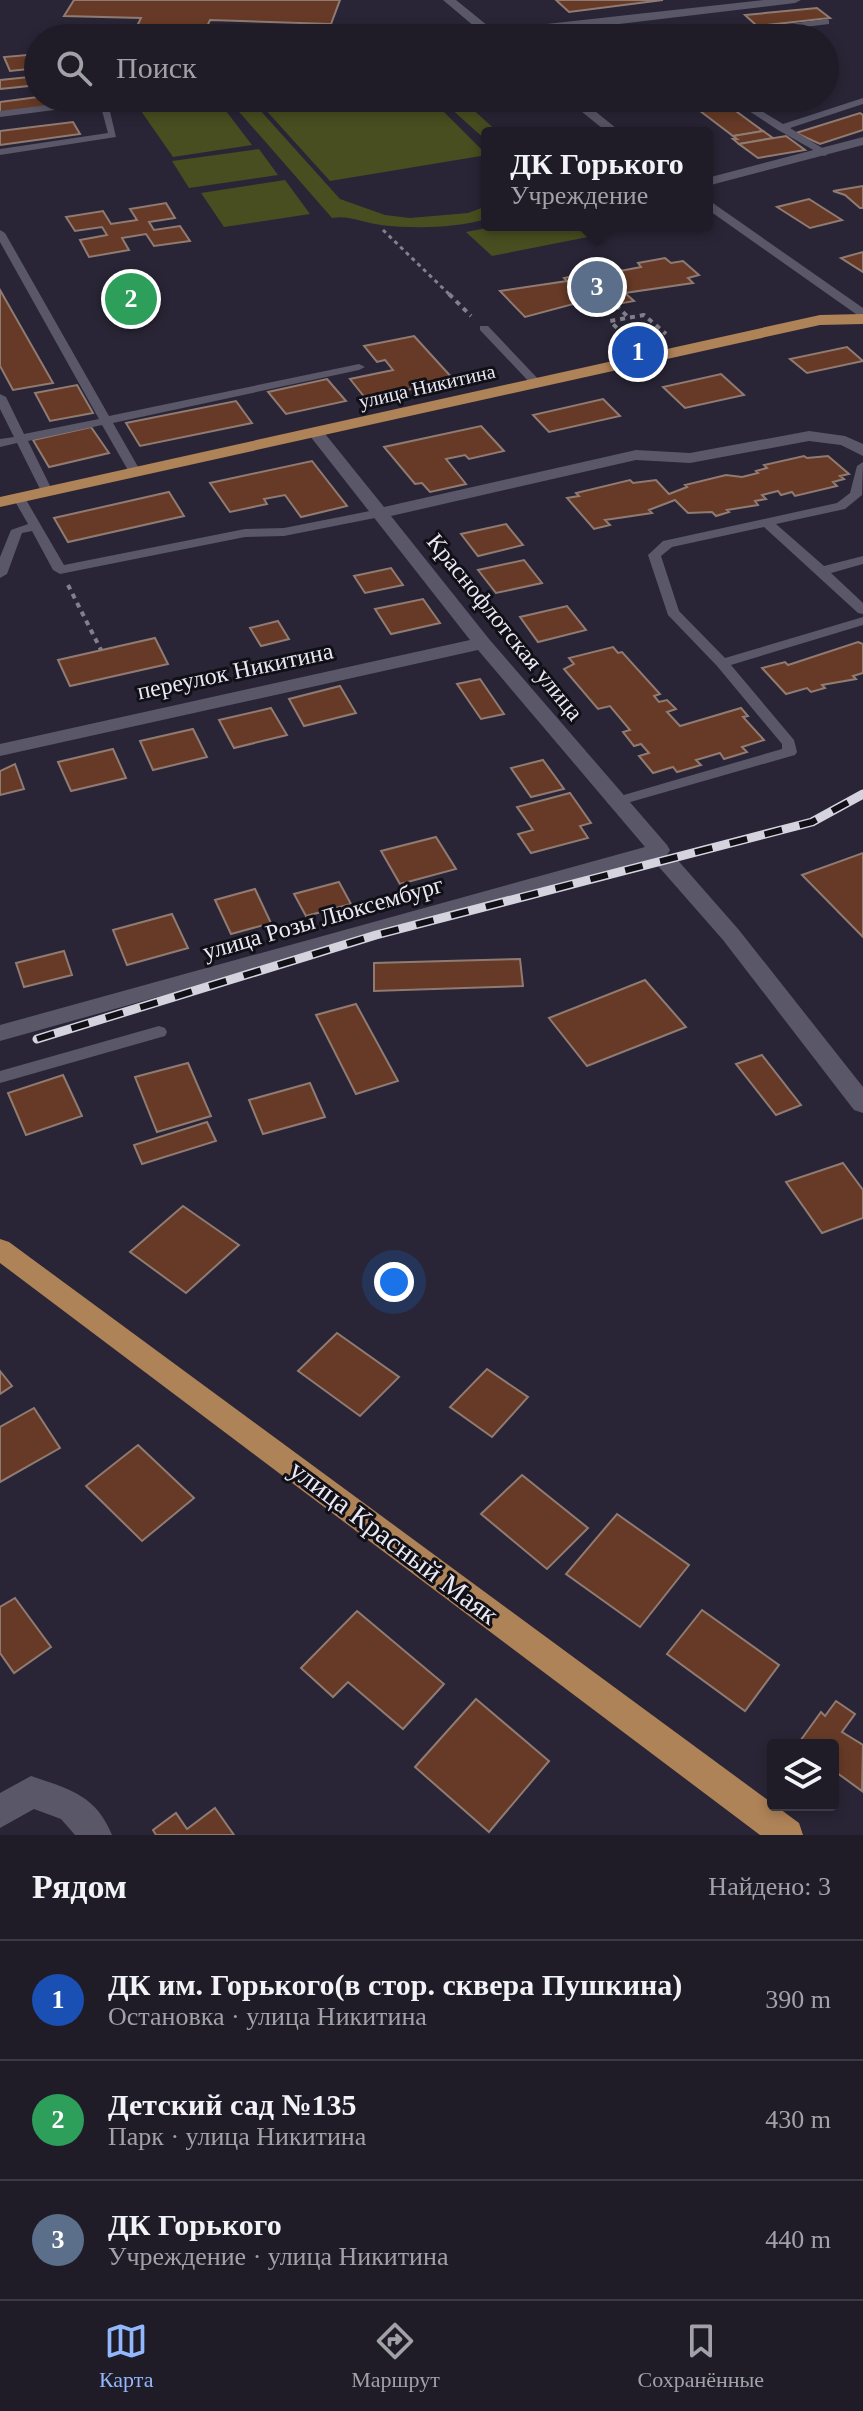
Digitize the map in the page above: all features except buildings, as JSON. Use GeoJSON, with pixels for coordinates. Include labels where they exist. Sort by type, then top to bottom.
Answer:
{"type":"FeatureCollection","features":[{"type":"Feature","properties":{"kind":"main road","name":"улица Никитина"},"geometry":{"type":"LineString","coordinates":[[0,502],[820,320],[863,317]]}},
{"type":"Feature","properties":{"kind":"main road","name":"улица Красный Маяк"},"geometry":{"type":"LineString","coordinates":[[0,1249],[787,1835]]}},
{"type":"Feature","properties":{"kind":"street"},"geometry":{"type":"LineString","coordinates":[[449,0],[478,24]]}},
{"type":"Feature","properties":{"kind":"street"},"geometry":{"type":"LineString","coordinates":[[576,24],[734,3],[795,0]]}},
{"type":"Feature","properties":{"kind":"street"},"geometry":{"type":"LineString","coordinates":[[589,112],[608,127]]}},
{"type":"Feature","properties":{"kind":"street"},"geometry":{"type":"LineString","coordinates":[[713,181],[863,141]]}},
{"type":"Feature","properties":{"kind":"street"},"geometry":{"type":"LineString","coordinates":[[713,207],[863,317]]}},
{"type":"Feature","properties":{"kind":"street","name":"Краснофлотская улица"},"geometry":{"type":"LineString","coordinates":[[316,433],[482,643],[731,935],[863,1104]]}},
{"type":"Feature","properties":{"kind":"street"},"geometry":{"type":"LineString","coordinates":[[380,513],[636,455],[690,458],[809,436],[845,441],[863,451]]}},
{"type":"Feature","properties":{"kind":"street","name":"переулок Никитина"},"geometry":{"type":"LineString","coordinates":[[0,750],[482,643]]}},
{"type":"Feature","properties":{"kind":"street","name":"улица Розы Люксембург"},"geometry":{"type":"LineString","coordinates":[[0,1033],[663,856]]}},
{"type":"Feature","properties":{"kind":"street"},"geometry":{"type":"LineString","coordinates":[[0,1812],[31,1792],[72,1806],[96,1835]]}},
{"type":"Feature","properties":{"kind":"lane"},"geometry":{"type":"LineString","coordinates":[[809,24],[826,22]]}},
{"type":"Feature","properties":{"kind":"lane"},"geometry":{"type":"LineString","coordinates":[[839,109],[863,101]]}},
{"type":"Feature","properties":{"kind":"lane"},"geometry":{"type":"LineString","coordinates":[[0,114],[24,110]]}},
{"type":"Feature","properties":{"kind":"lane"},"geometry":{"type":"LineString","coordinates":[[0,152],[113,135],[107,112]]}},
{"type":"Feature","properties":{"kind":"lane"},"geometry":{"type":"LineString","coordinates":[[756,112],[824,153]]}},
{"type":"Feature","properties":{"kind":"lane"},"geometry":{"type":"LineString","coordinates":[[781,128],[830,112]]}},
{"type":"Feature","properties":{"kind":"lane"},"geometry":{"type":"LineString","coordinates":[[0,233],[135,472]]}},
{"type":"Feature","properties":{"kind":"lane"},"geometry":{"type":"LineString","coordinates":[[484,328],[537,384]]}},
{"type":"Feature","properties":{"kind":"lane"},"geometry":{"type":"LineString","coordinates":[[0,443],[359,367]]}},
{"type":"Feature","properties":{"kind":"lane"},"geometry":{"type":"LineString","coordinates":[[0,397],[47,492]]}},
{"type":"Feature","properties":{"kind":"lane"},"geometry":{"type":"LineString","coordinates":[[615,802],[790,752],[789,743],[722,663],[673,612],[654,555],[668,544],[841,506],[856,495],[863,466]]}},
{"type":"Feature","properties":{"kind":"lane"},"geometry":{"type":"LineString","coordinates":[[19,498],[60,570],[245,533],[284,532],[380,513]]}},
{"type":"Feature","properties":{"kind":"lane"},"geometry":{"type":"LineString","coordinates":[[769,524],[863,610]]}},
{"type":"Feature","properties":{"kind":"lane"},"geometry":{"type":"LineString","coordinates":[[0,574],[17,530],[35,527]]}},
{"type":"Feature","properties":{"kind":"lane"},"geometry":{"type":"LineString","coordinates":[[822,571],[863,560]]}},
{"type":"Feature","properties":{"kind":"lane"},"geometry":{"type":"LineString","coordinates":[[722,663],[863,621]]}},
{"type":"Feature","properties":{"kind":"lane"},"geometry":{"type":"LineString","coordinates":[[0,1077],[159,1032]]}},
{"type":"Feature","properties":{"kind":"path"},"geometry":{"type":"LineString","coordinates":[[383,230],[484,328]]}},
{"type":"Feature","properties":{"kind":"path"},"geometry":{"type":"LineString","coordinates":[[616,305],[629,318]]}},
{"type":"Feature","properties":{"kind":"path"},"geometry":{"type":"LineString","coordinates":[[634,345],[610,321],[644,315],[669,338]]}},
{"type":"Feature","properties":{"kind":"path"},"geometry":{"type":"LineString","coordinates":[[60,570],[101,650]]}},
{"type":"Feature","properties":{"kind":"green space"},"geometry":{"type":"Polygon","coordinates":[[[142,112],[227,112],[252,145],[173,157],[142,112]]]}},
{"type":"Feature","properties":{"kind":"green space"},"geometry":{"type":"Polygon","coordinates":[[[239,112],[262,112],[340,199],[385,215],[410,218],[468,213],[481,208],[481,220],[448,226],[381,225],[351,218],[332,218],[239,112]]]}},
{"type":"Feature","properties":{"kind":"green space"},"geometry":{"type":"Polygon","coordinates":[[[268,112],[444,112],[481,149],[481,156],[330,181],[268,112]]]}},
{"type":"Feature","properties":{"kind":"green space"},"geometry":{"type":"Polygon","coordinates":[[[455,112],[476,112],[492,127],[481,127],[481,136],[455,112]]]}},
{"type":"Feature","properties":{"kind":"green space"},"geometry":{"type":"Polygon","coordinates":[[[259,149],[278,175],[189,188],[172,161],[259,149]]]}},
{"type":"Feature","properties":{"kind":"green space"},"geometry":{"type":"Polygon","coordinates":[[[285,180],[310,214],[224,227],[201,193],[285,180]]]}},
{"type":"Feature","properties":{"kind":"green space"},"geometry":{"type":"Polygon","coordinates":[[[481,229],[581,231],[588,237],[492,256],[466,232],[481,229]]]}},
{"type":"Feature","properties":{"kind":"railway"},"geometry":{"type":"LineString","coordinates":[[37,1039],[376,935],[812,822],[863,794]]}},
{"type":"Feature","properties":{"kind":"place","name":"ДК Горького"},"geometry":{"type":"Point","coordinates":[597,287]}},
{"type":"Feature","properties":{"kind":"place","name":"Детский сад №135"},"geometry":{"type":"Point","coordinates":[131,299]}},
{"type":"Feature","properties":{"kind":"place","name":"ДК им. Горького(в стор. сквера Пушкина)"},"geometry":{"type":"Point","coordinates":[638,352]}}]}
